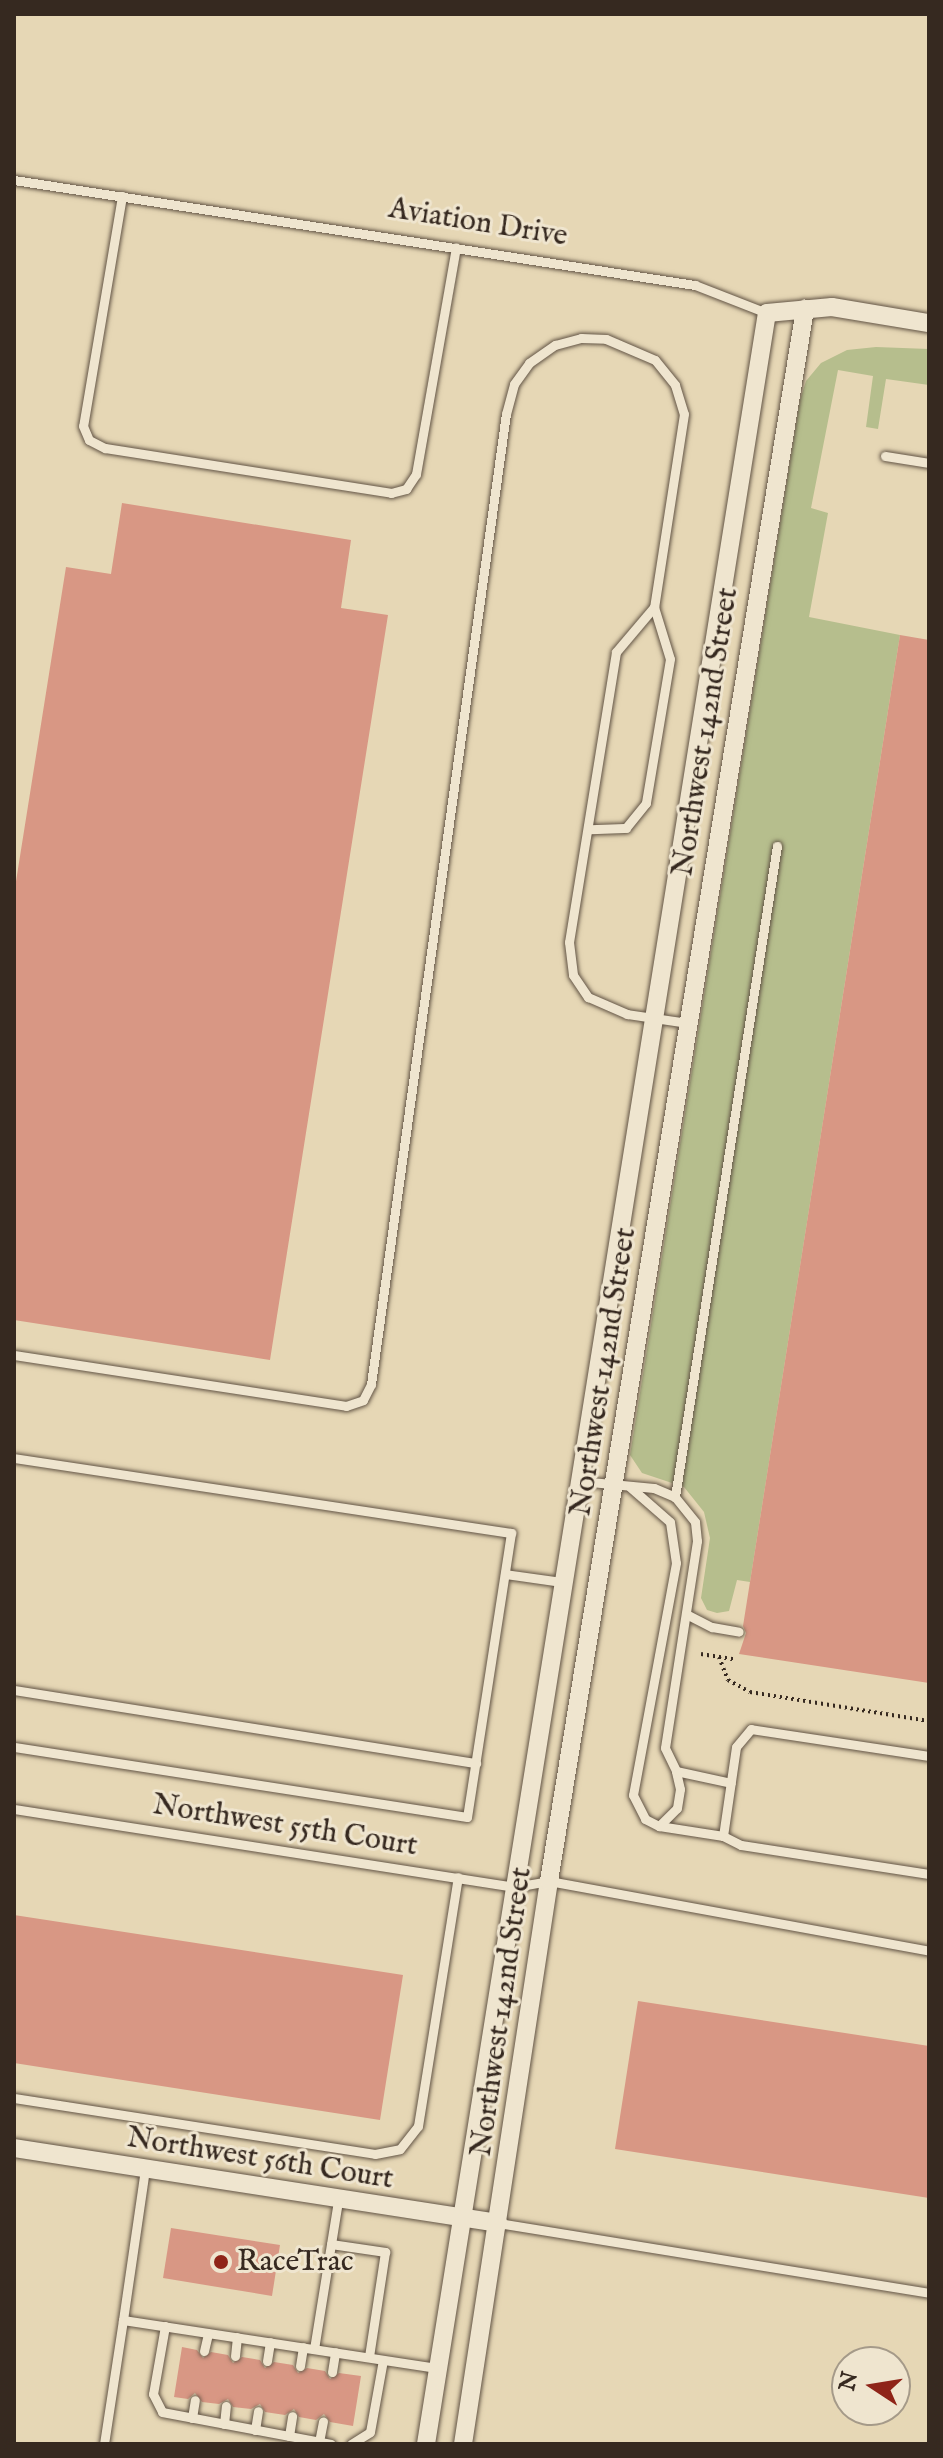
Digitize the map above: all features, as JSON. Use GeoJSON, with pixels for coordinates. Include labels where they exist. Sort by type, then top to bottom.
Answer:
{"type":"FeatureCollection","features":[{"type":"Feature","properties":{"kind":"street","name":"Aviation Drive"},"geometry":{"type":"LineString","coordinates":[[767,313],[832,307],[929,323]]}},
{"type":"Feature","properties":{"kind":"street","name":"Northwest 142nd Street"},"geometry":{"type":"LineString","coordinates":[[463,2444],[549,1881],[622,1486],[688,1023],[805,309]]}},
{"type":"Feature","properties":{"kind":"street","name":"Northwest 142nd Street"},"geometry":{"type":"LineString","coordinates":[[426,2444],[767,313]]}},
{"type":"Feature","properties":{"kind":"street","name":"Northwest 56th Court"},"geometry":{"type":"LineString","coordinates":[[14,2148],[498,2223]]}},
{"type":"Feature","properties":{"kind":"lane","name":"Aviation Drive"},"geometry":{"type":"LineString","coordinates":[[14,180],[695,285],[767,313]]}},
{"type":"Feature","properties":{"kind":"lane"},"geometry":{"type":"LineString","coordinates":[[122,196],[83,426],[89,440],[105,448],[391,493],[406,489],[416,474],[456,248]]}},
{"type":"Feature","properties":{"kind":"lane"},"geometry":{"type":"LineString","coordinates":[[14,1355],[346,1406],[363,1400],[371,1384],[506,414],[514,384],[529,363],[555,345],[581,338],[630,346],[655,360],[675,385],[684,414],[682,443],[654,607],[670,659],[646,803],[626,828],[588,829]]}},
{"type":"Feature","properties":{"kind":"lane"},"geometry":{"type":"LineString","coordinates":[[885,456],[929,463]]}},
{"type":"Feature","properties":{"kind":"lane"},"geometry":{"type":"LineString","coordinates":[[654,607],[616,652],[569,942],[573,975],[588,997],[607,1008],[688,1023]]}},
{"type":"Feature","properties":{"kind":"lane"},"geometry":{"type":"LineString","coordinates":[[675,1497],[777,846]]}},
{"type":"Feature","properties":{"kind":"lane"},"geometry":{"type":"LineString","coordinates":[[14,1458],[511,1533],[467,1817],[14,1747]]}},
{"type":"Feature","properties":{"kind":"lane"},"geometry":{"type":"LineString","coordinates":[[580,1481],[622,1486],[645,1485],[675,1497],[695,1522],[697,1541],[665,1748],[676,1771],[677,1808],[659,1826]]}},
{"type":"Feature","properties":{"kind":"lane"},"geometry":{"type":"LineString","coordinates":[[622,1486],[670,1522],[675,1540],[676,1563],[633,1795],[645,1819],[659,1826],[723,1836],[741,1845],[929,1874]]}},
{"type":"Feature","properties":{"kind":"lane"},"geometry":{"type":"LineString","coordinates":[[505,1574],[562,1582]]}},
{"type":"Feature","properties":{"kind":"lane"},"geometry":{"type":"LineString","coordinates":[[686,1614],[739,1632]]}},
{"type":"Feature","properties":{"kind":"lane"},"geometry":{"type":"LineString","coordinates":[[14,1690],[476,1763]]}},
{"type":"Feature","properties":{"kind":"lane"},"geometry":{"type":"LineString","coordinates":[[723,1836],[736,1747],[751,1729],[929,1756]]}},
{"type":"Feature","properties":{"kind":"lane"},"geometry":{"type":"LineString","coordinates":[[676,1771],[731,1783]]}},
{"type":"Feature","properties":{"kind":"lane","name":"Northwest 55th Court"},"geometry":{"type":"LineString","coordinates":[[14,1809],[515,1887],[549,1881]]}},
{"type":"Feature","properties":{"kind":"lane"},"geometry":{"type":"LineString","coordinates":[[14,2098],[375,2154],[400,2149],[418,2126],[458,1877]]}},
{"type":"Feature","properties":{"kind":"lane"},"geometry":{"type":"LineString","coordinates":[[549,1881],[929,1951]]}},
{"type":"Feature","properties":{"kind":"lane"},"geometry":{"type":"LineString","coordinates":[[104,2444],[145,2169]]}},
{"type":"Feature","properties":{"kind":"lane"},"geometry":{"type":"LineString","coordinates":[[300,2366],[308,2348],[338,2200]]}},
{"type":"Feature","properties":{"kind":"lane"},"geometry":{"type":"LineString","coordinates":[[498,2223],[929,2293]]}},
{"type":"Feature","properties":{"kind":"lane"},"geometry":{"type":"LineString","coordinates":[[331,2244],[385,2252],[369,2357]]}},
{"type":"Feature","properties":{"kind":"lane"},"geometry":{"type":"LineString","coordinates":[[123,2320],[438,2368]]}},
{"type":"Feature","properties":{"kind":"lane"},"geometry":{"type":"LineString","coordinates":[[165,2326],[153,2394],[162,2412],[331,2444]]}},
{"type":"Feature","properties":{"kind":"lane"},"geometry":{"type":"LineString","coordinates":[[204,2351],[208,2333]]}},
{"type":"Feature","properties":{"kind":"lane"},"geometry":{"type":"LineString","coordinates":[[235,2356],[237,2337]]}},
{"type":"Feature","properties":{"kind":"lane"},"geometry":{"type":"LineString","coordinates":[[267,2361],[270,2342]]}},
{"type":"Feature","properties":{"kind":"lane"},"geometry":{"type":"LineString","coordinates":[[332,2372],[335,2352]]}},
{"type":"Feature","properties":{"kind":"lane"},"geometry":{"type":"LineString","coordinates":[[351,2444],[370,2432],[383,2360]]}},
{"type":"Feature","properties":{"kind":"lane"},"geometry":{"type":"LineString","coordinates":[[192,2418],[195,2400]]}},
{"type":"Feature","properties":{"kind":"lane"},"geometry":{"type":"LineString","coordinates":[[224,2424],[226,2406]]}},
{"type":"Feature","properties":{"kind":"lane"},"geometry":{"type":"LineString","coordinates":[[255,2430],[258,2411]]}},
{"type":"Feature","properties":{"kind":"lane"},"geometry":{"type":"LineString","coordinates":[[289,2436],[292,2416]]}},
{"type":"Feature","properties":{"kind":"lane"},"geometry":{"type":"LineString","coordinates":[[319,2442],[323,2421]]}},
{"type":"Feature","properties":{"kind":"path"},"geometry":{"type":"LineString","coordinates":[[701,1654],[734,1659]]}},
{"type":"Feature","properties":{"kind":"path"},"geometry":{"type":"LineString","coordinates":[[719,1657],[728,1680],[744,1690],[929,1721]]}},
{"type":"Feature","properties":{"kind":"green space"},"geometry":{"type":"Polygon","coordinates":[[[876,347],[929,349],[929,385],[886,379],[878,429],[866,427],[873,376],[838,370],[811,508],[828,513],[809,617],[900,635],[750,1582],[737,1580],[729,1611],[717,1613],[707,1610],[701,1598],[710,1538],[704,1512],[684,1487],[642,1473],[630,1455],[800,400],[806,381],[821,363],[847,350],[876,347]]]}},
{"type":"Feature","properties":{"kind":"building"},"geometry":{"type":"Polygon","coordinates":[[[122,503],[351,540],[341,608],[388,615],[270,1360],[14,1320],[14,894],[66,567],[111,574],[122,503]]]}},
{"type":"Feature","properties":{"kind":"building"},"geometry":{"type":"Polygon","coordinates":[[[900,635],[929,640],[929,1683],[739,1654],[746,1633],[743,1626],[900,635]]]}},
{"type":"Feature","properties":{"kind":"building"},"geometry":{"type":"Polygon","coordinates":[[[14,1915],[403,1975],[380,2120],[14,2063],[14,1915]]]}},
{"type":"Feature","properties":{"kind":"building"},"geometry":{"type":"Polygon","coordinates":[[[638,2001],[929,2046],[929,2198],[615,2149],[638,2001]]]}},
{"type":"Feature","properties":{"kind":"building","name":"RaceTrac"},"geometry":{"type":"Polygon","coordinates":[[[171,2228],[280,2245],[272,2296],[163,2278],[171,2228]]]}},
{"type":"Feature","properties":{"kind":"building","name":"RaceTrac"},"geometry":{"type":"Polygon","coordinates":[[[182,2347],[197,2350],[203,2358],[211,2352],[228,2355],[233,2363],[242,2357],[260,2360],[265,2368],[274,2362],[293,2365],[298,2373],[307,2368],[325,2371],[330,2379],[339,2373],[361,2376],[353,2426],[330,2422],[324,2414],[316,2420],[299,2417],[294,2409],[285,2415],[265,2412],[260,2404],[251,2409],[233,2407],[228,2399],[219,2404],[202,2402],[195,2393],[188,2399],[174,2397],[182,2347]]]}},
{"type":"Feature","properties":{"kind":"place","name":"RaceTrac"},"geometry":{"type":"Point","coordinates":[221,2262]}}]}
